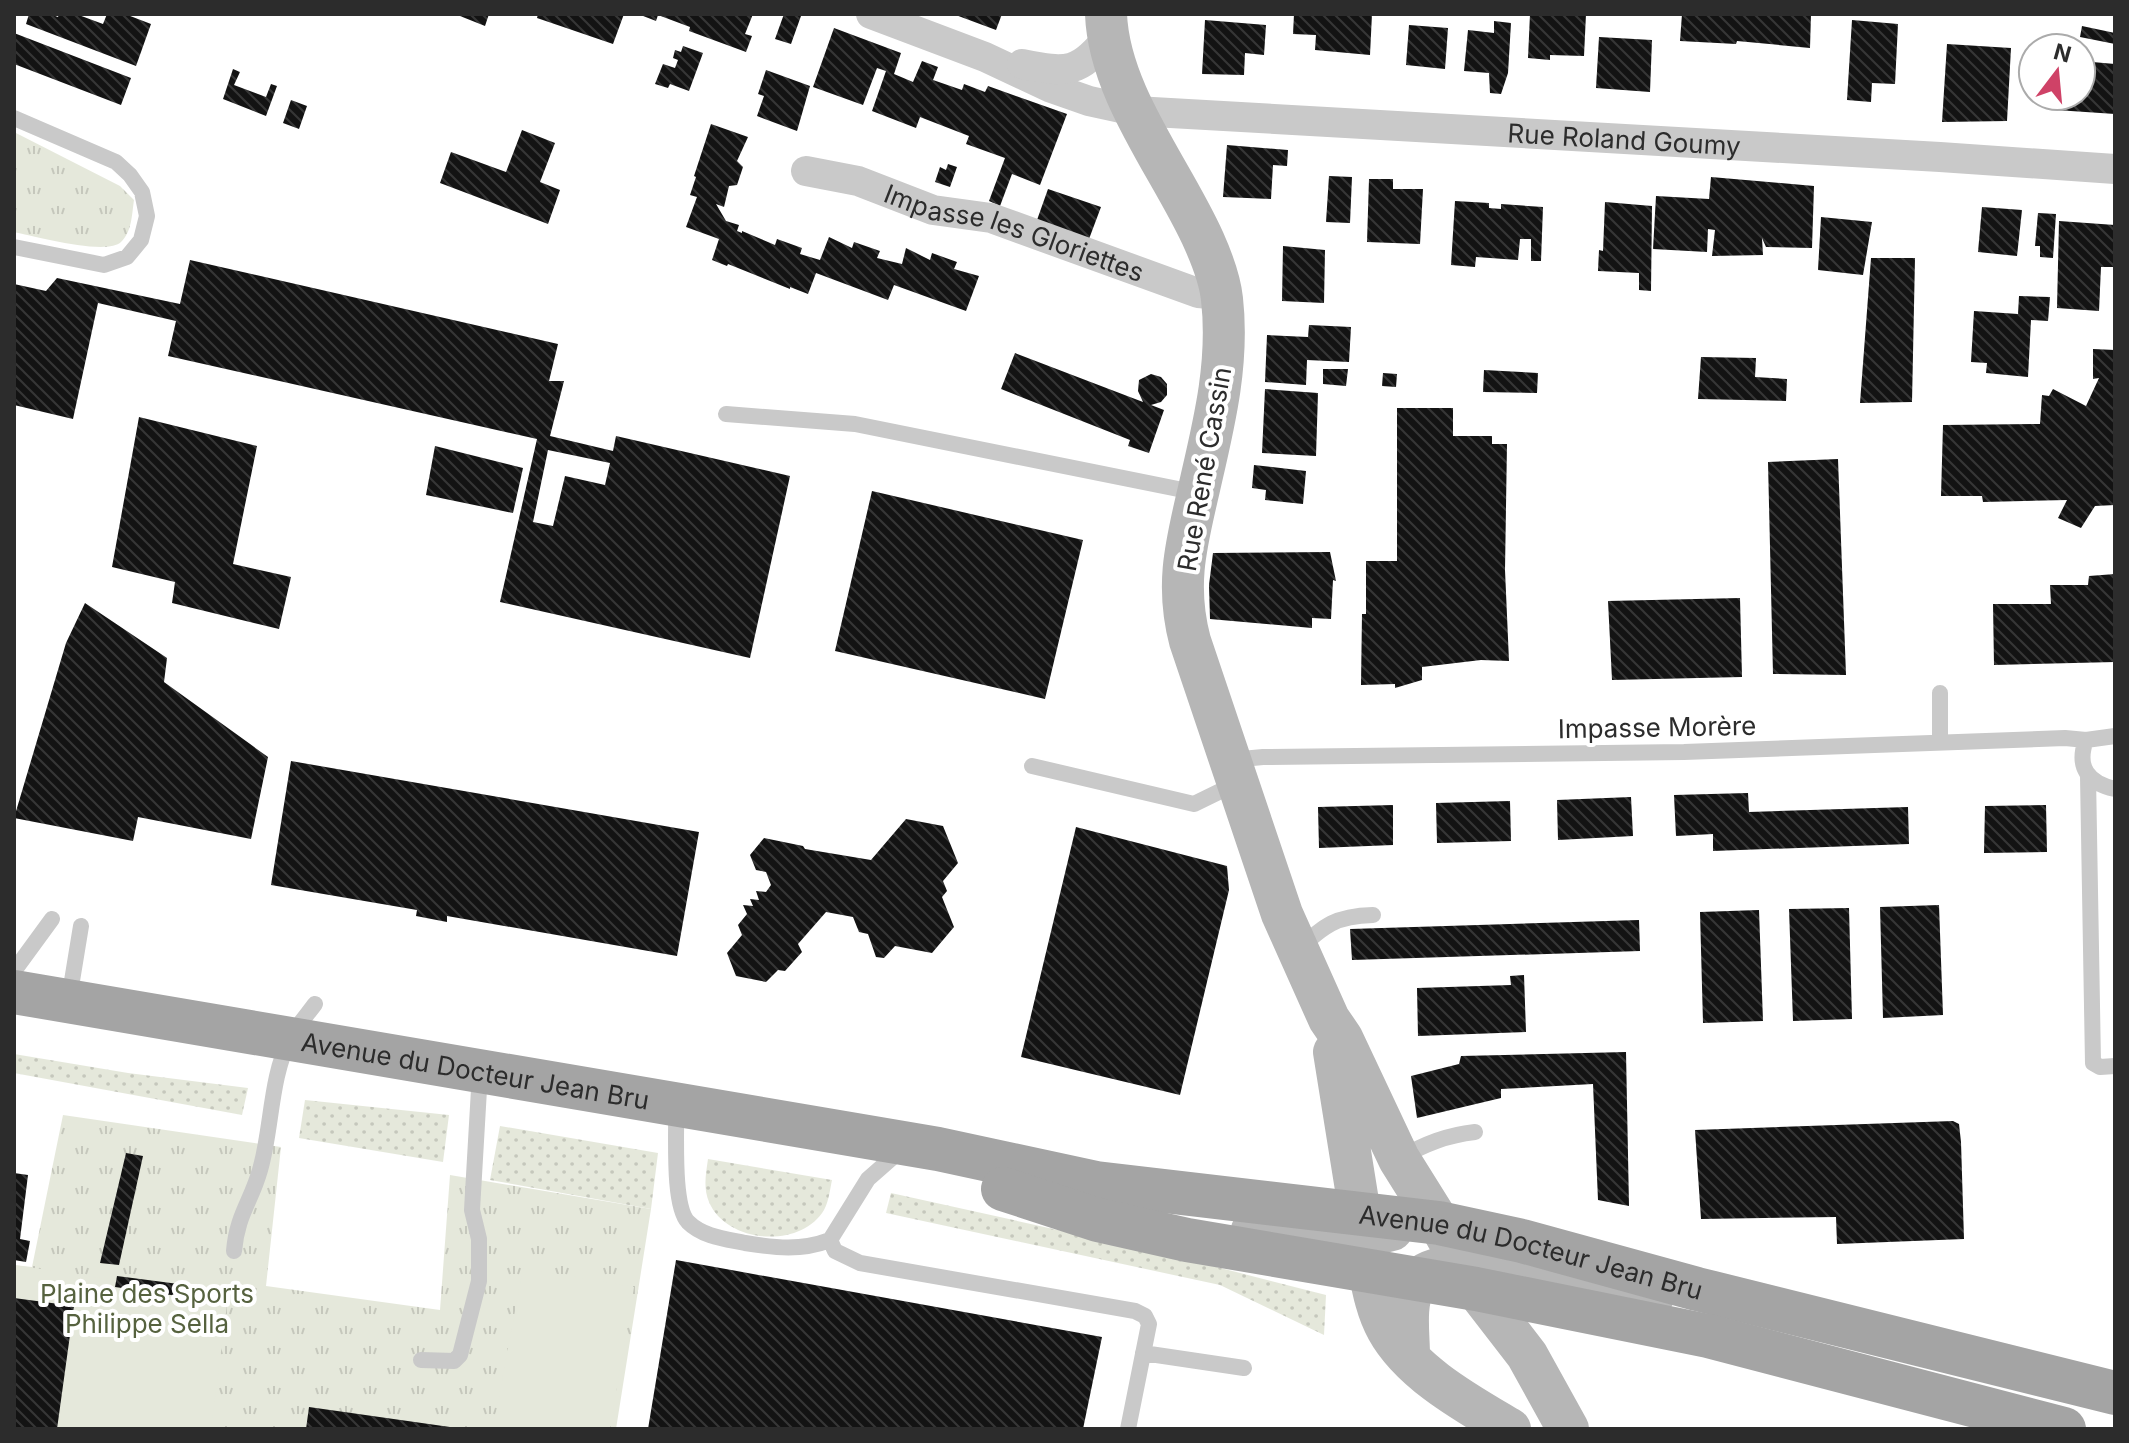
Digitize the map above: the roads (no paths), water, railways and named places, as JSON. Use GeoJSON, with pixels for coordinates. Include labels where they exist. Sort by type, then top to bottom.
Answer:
{"type":"FeatureCollection","features":[{"type":"Feature","properties":{"kind":"main road","name":"Avenue du Docteur Jean Bru"},"geometry":{"type":"LineString","coordinates":[[14,992],[922,1146],[1096,1183],[1364,1241],[1416,1281],[1470,1278],[1708,1336],[2064,1429]]}},
{"type":"Feature","properties":{"kind":"main road","name":"Avenue du Docteur Jean Bru"},"geometry":{"type":"LineString","coordinates":[[922,1146],[995,1187],[1076,1212],[1187,1240],[1364,1241],[1414,1196],[1522,1241],[1697,1289],[2115,1393]]}},
{"type":"Feature","properties":{"kind":"street"},"geometry":{"type":"LineString","coordinates":[[871,14],[985,57],[1059,71],[1078,68],[1093,56],[1107,25]]}},
{"type":"Feature","properties":{"kind":"street","name":"Rue René Cassin"},"geometry":{"type":"LineString","coordinates":[[1107,25],[1114,60],[1135,111],[1194,218],[1210,254],[1222,295],[1225,348],[1222,378],[1183,557],[1183,616],[1297,951],[1329,1019]]}},
{"type":"Feature","properties":{"kind":"street","name":"Rue Roland Goumy"},"geometry":{"type":"LineString","coordinates":[[985,57],[1049,87],[1089,101],[1135,111],[2115,169]]}},
{"type":"Feature","properties":{"kind":"street","name":"Impasse les Gloriettes"},"geometry":{"type":"LineString","coordinates":[[806,171],[858,181],[933,210],[991,218],[1198,293],[1222,295]]}},
{"type":"Feature","properties":{"kind":"street"},"geometry":{"type":"LineString","coordinates":[[1329,1019],[1342,1038],[1414,1196],[1527,1355],[1568,1429]]}},
{"type":"Feature","properties":{"kind":"street"},"geometry":{"type":"LineString","coordinates":[[1329,1019],[1364,1241],[1374,1296],[1385,1327],[1409,1356],[1440,1385],[1510,1429]]}},
{"type":"Feature","properties":{"kind":"street"},"geometry":{"type":"LineString","coordinates":[[1470,1278],[1536,1270],[1752,1320],[1773,1323],[1792,1311]]}},
{"type":"Feature","properties":{"kind":"street"},"geometry":{"type":"LineString","coordinates":[[1409,1356],[1409,1302],[1416,1281]]}},
{"type":"Feature","properties":{"kind":"lane"},"geometry":{"type":"LineString","coordinates":[[14,118],[116,162],[142,192],[147,216],[141,240],[127,257],[104,265],[14,247]]}},
{"type":"Feature","properties":{"kind":"lane"},"geometry":{"type":"LineString","coordinates":[[726,414],[855,424],[1198,493]]}},
{"type":"Feature","properties":{"kind":"lane"},"geometry":{"type":"LineString","coordinates":[[1940,693],[1940,742]]}},
{"type":"Feature","properties":{"kind":"lane","name":"Impasse Morère"},"geometry":{"type":"LineString","coordinates":[[1234,771],[1263,757],[1684,752],[2065,738],[2086,740],[2114,736]]}},
{"type":"Feature","properties":{"kind":"lane"},"geometry":{"type":"LineString","coordinates":[[2086,740],[2081,752],[2088,776],[2093,1063],[2100,1067],[2115,1066]]}},
{"type":"Feature","properties":{"kind":"lane"},"geometry":{"type":"LineString","coordinates":[[1032,766],[1194,804],[1234,771]]}},
{"type":"Feature","properties":{"kind":"lane"},"geometry":{"type":"LineString","coordinates":[[2088,776],[2096,783],[2115,789]]}},
{"type":"Feature","properties":{"kind":"lane"},"geometry":{"type":"LineString","coordinates":[[1297,951],[1323,926],[1349,916],[1373,915]]}},
{"type":"Feature","properties":{"kind":"lane"},"geometry":{"type":"LineString","coordinates":[[14,971],[52,919]]}},
{"type":"Feature","properties":{"kind":"lane"},"geometry":{"type":"LineString","coordinates":[[69,1001],[81,926]]}},
{"type":"Feature","properties":{"kind":"lane"},"geometry":{"type":"LineString","coordinates":[[234,1251],[236,1228],[255,1189],[264,1157],[275,1089],[290,1039],[315,1004]]}},
{"type":"Feature","properties":{"kind":"lane"},"geometry":{"type":"LineString","coordinates":[[421,1360],[454,1361],[460,1355],[479,1281],[479,1239],[472,1210],[480,1070]]}},
{"type":"Feature","properties":{"kind":"lane"},"geometry":{"type":"LineString","coordinates":[[676,1106],[680,1202],[686,1220],[711,1236],[773,1248],[797,1249],[830,1240],[868,1179],[922,1146]]}},
{"type":"Feature","properties":{"kind":"lane"},"geometry":{"type":"LineString","coordinates":[[1414,1196],[1429,1142],[1452,1134],[1475,1132]]}},
{"type":"Feature","properties":{"kind":"lane"},"geometry":{"type":"LineString","coordinates":[[830,1240],[835,1251],[860,1263],[1135,1311],[1145,1316],[1149,1324],[1128,1429]]}},
{"type":"Feature","properties":{"kind":"lane"},"geometry":{"type":"LineString","coordinates":[[1143,1353],[1244,1368]]}},
{"type":"Feature","properties":{"kind":"park label","name":"Plaine des Sports Philippe Sella"},"geometry":{"type":"Point","coordinates":[147,1308]}}]}
